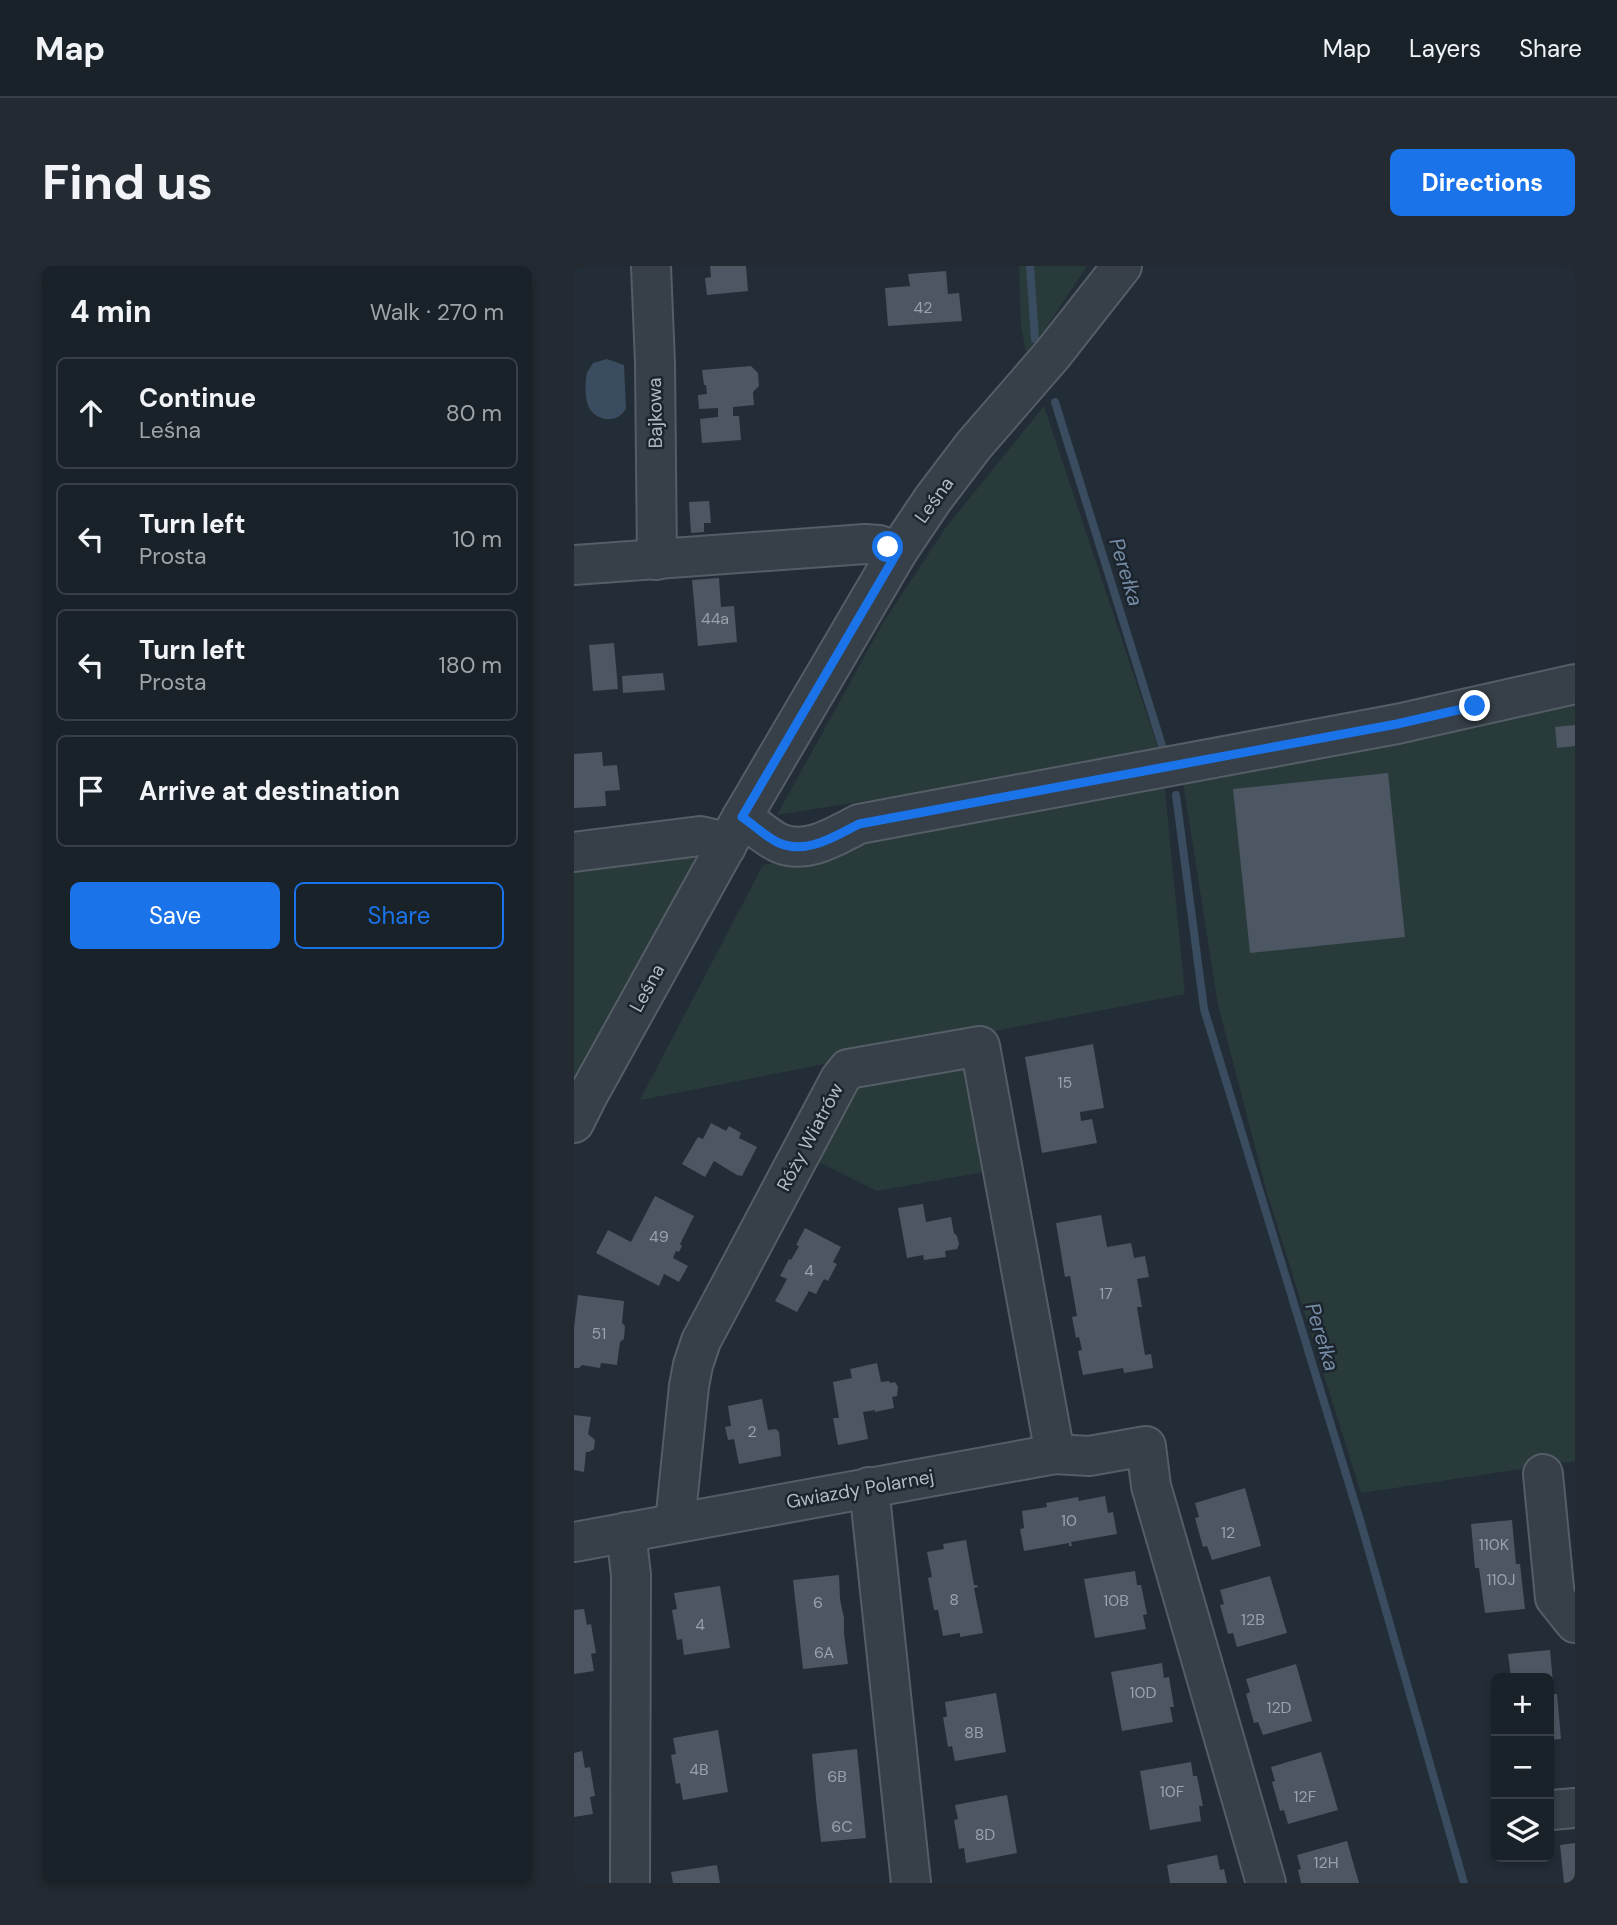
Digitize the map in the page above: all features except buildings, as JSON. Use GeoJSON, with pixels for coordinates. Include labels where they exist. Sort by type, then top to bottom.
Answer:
{"type":"FeatureCollection","features":[{"type":"Feature","properties":{"kind":"street","name":"Bajkowa"},"geometry":{"type":"LineString","coordinates":[[651,266],[657,559]]}},
{"type":"Feature","properties":{"kind":"street","name":"Leśna"},"geometry":{"type":"LineString","coordinates":[[574,1123],[734,832],[898,551],[974,445],[1052,355],[1122,266]]}},
{"type":"Feature","properties":{"kind":"street"},"geometry":{"type":"LineString","coordinates":[[574,565],[865,544],[898,551]]}},
{"type":"Feature","properties":{"kind":"street"},"geometry":{"type":"LineString","coordinates":[[574,852],[700,836],[713,839],[734,832],[787,845],[820,844],[859,824],[1397,724],[1575,684]]}},
{"type":"Feature","properties":{"kind":"street","name":"Róży Wiatrów"},"geometry":{"type":"LineString","coordinates":[[675,1523],[689,1386],[701,1341],[840,1079],[848,1069],[980,1046],[1055,1454]]}},
{"type":"Feature","properties":{"kind":"street","name":"Gwiazdy Polarnej"},"geometry":{"type":"LineString","coordinates":[[574,1542],[1055,1454],[1089,1456],[1146,1446],[1152,1486],[1266,1883]]}},
{"type":"Feature","properties":{"kind":"street"},"geometry":{"type":"LineString","coordinates":[[1543,1474],[1555,1598],[1575,1623]]}},
{"type":"Feature","properties":{"kind":"street"},"geometry":{"type":"LineString","coordinates":[[869,1487],[911,1883]]}},
{"type":"Feature","properties":{"kind":"street"},"geometry":{"type":"LineString","coordinates":[[626,1532],[631,1575],[630,1883]]}},
{"type":"Feature","properties":{"kind":"green space"},"geometry":{"type":"Polygon","coordinates":[[[1019,266],[1087,266],[1044,331],[1026,352],[1021,326],[1019,266]]]}},
{"type":"Feature","properties":{"kind":"green space"},"geometry":{"type":"Polygon","coordinates":[[[1044,406],[1160,754],[777,815],[883,623],[944,530],[1044,406]]]}},
{"type":"Feature","properties":{"kind":"green space"},"geometry":{"type":"Polygon","coordinates":[[[1575,699],[1575,1461],[1361,1493],[1267,1193],[1218,1005],[1183,782],[1575,699]]]}},
{"type":"Feature","properties":{"kind":"green space"},"geometry":{"type":"Polygon","coordinates":[[[1164,781],[1185,994],[640,1100],[763,865],[1164,781]]]}},
{"type":"Feature","properties":{"kind":"green space"},"geometry":{"type":"Polygon","coordinates":[[[686,852],[698,862],[574,1082],[574,864],[686,852]]]}},
{"type":"Feature","properties":{"kind":"green space"},"geometry":{"type":"Polygon","coordinates":[[[952,1059],[972,1072],[989,1171],[877,1191],[817,1161],[859,1077],[952,1059]]]}},
{"type":"Feature","properties":{"kind":"water"},"geometry":{"type":"Polygon","coordinates":[[[607,359],[624,365],[626,408],[622,414],[611,419],[599,417],[589,408],[586,392],[587,373],[593,363],[607,359]]]}},
{"type":"Feature","properties":{"kind":"waterway","name":"Perełka"},"geometry":{"type":"LineString","coordinates":[[1030,266],[1035,339]]}},
{"type":"Feature","properties":{"kind":"waterway","name":"Perełka"},"geometry":{"type":"LineString","coordinates":[[1055,402],[1164,752]]}},
{"type":"Feature","properties":{"kind":"waterway","name":"Perełka"},"geometry":{"type":"LineString","coordinates":[[1176,795],[1204,1009],[1360,1520],[1464,1883]]}},
{"type":"Feature","properties":{"kind":"route"},"geometry":{"type":"LineString","coordinates":[[888,547],[898,551],[742,817],[777,842],[806,846],[820,844],[859,824],[1397,724],[1475,706]]}}]}
